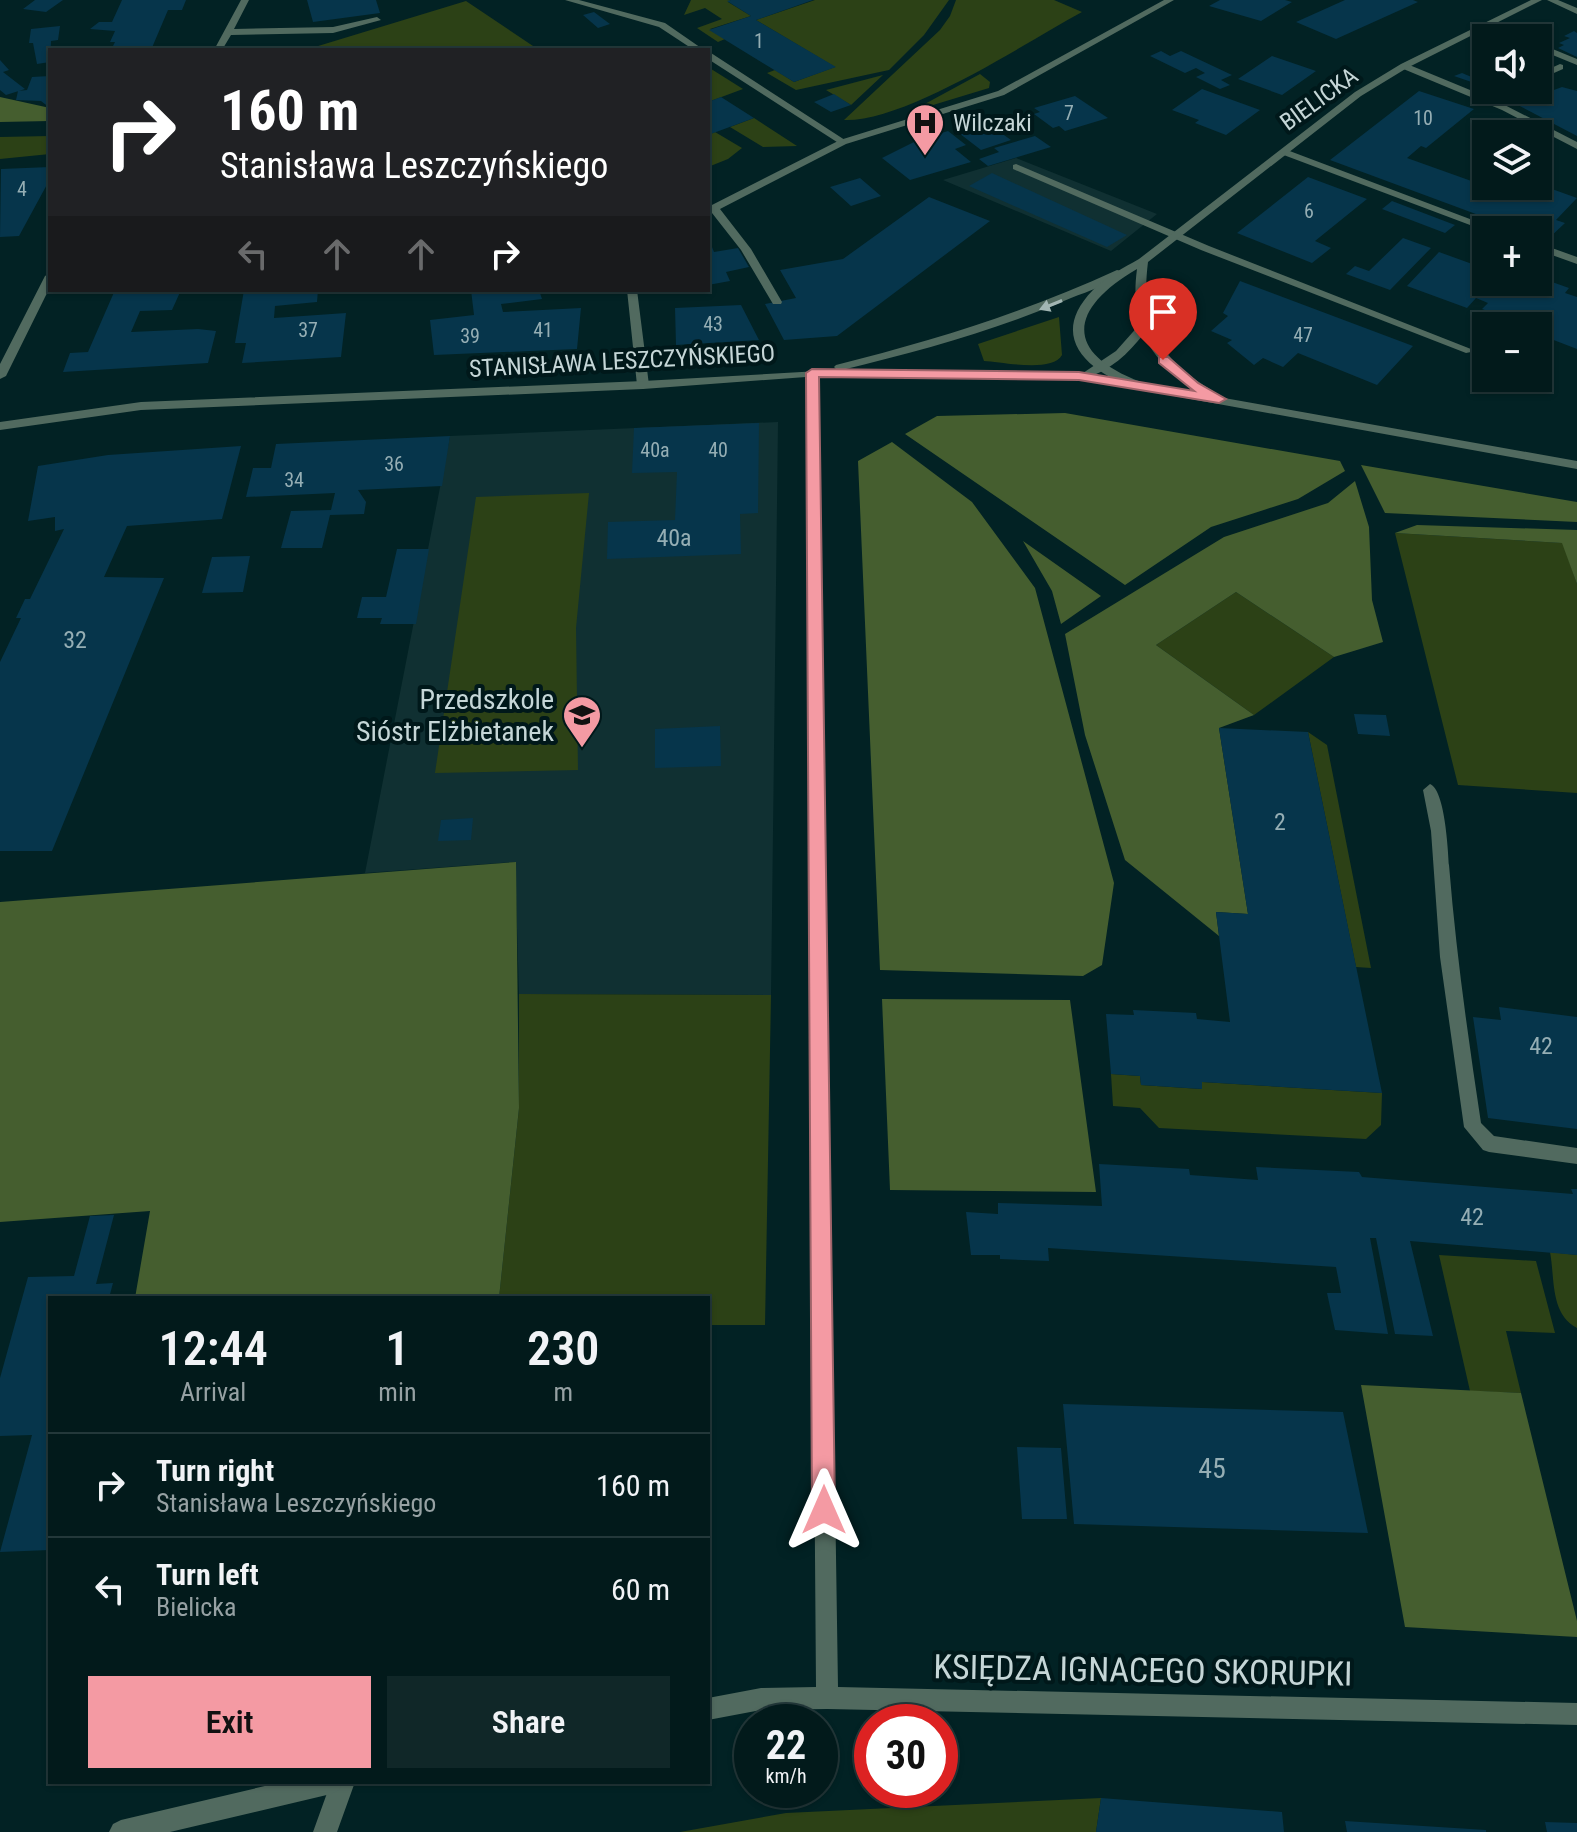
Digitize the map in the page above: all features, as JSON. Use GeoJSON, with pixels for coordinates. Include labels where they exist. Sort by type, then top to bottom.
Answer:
{"type":"FeatureCollection","features":[{"type":"Feature","properties":{"kind":"street"},"geometry":{"type":"LineString","coordinates":[[219,48],[245,0]]}},
{"type":"Feature","properties":{"kind":"street"},"geometry":{"type":"LineString","coordinates":[[569,0],[662,25],[697,48]]}},
{"type":"Feature","properties":{"kind":"street"},"geometry":{"type":"LineString","coordinates":[[777,302],[746,249],[711,209],[843,142],[1001,93],[1170,0]]}},
{"type":"Feature","properties":{"kind":"street","name":"BIELICKA"},"geometry":{"type":"LineString","coordinates":[[1489,24],[1535,0]]}},
{"type":"Feature","properties":{"kind":"street"},"geometry":{"type":"LineString","coordinates":[[1551,0],[1577,11]]}},
{"type":"Feature","properties":{"kind":"street"},"geometry":{"type":"LineString","coordinates":[[228,32],[333,30],[377,20]]}},
{"type":"Feature","properties":{"kind":"street","name":"BIELICKA"},"geometry":{"type":"LineString","coordinates":[[1141,386],[1120,379],[1102,368],[1079,339],[1077,315],[1089,299],[1121,272],[1143,261],[1358,94],[1404,66],[1472,32]]}},
{"type":"Feature","properties":{"kind":"street"},"geometry":{"type":"LineString","coordinates":[[1552,52],[1577,62]]}},
{"type":"Feature","properties":{"kind":"street"},"geometry":{"type":"LineString","coordinates":[[710,56],[843,142]]}},
{"type":"Feature","properties":{"kind":"street"},"geometry":{"type":"LineString","coordinates":[[1404,66],[1472,94]]}},
{"type":"Feature","properties":{"kind":"street"},"geometry":{"type":"LineString","coordinates":[[1552,71],[1560,67]]}},
{"type":"Feature","properties":{"kind":"street"},"geometry":{"type":"LineString","coordinates":[[1496,104],[1577,146]]}},
{"type":"Feature","properties":{"kind":"street"},"geometry":{"type":"LineString","coordinates":[[1284,152],[1472,222]]}},
{"type":"Feature","properties":{"kind":"street"},"geometry":{"type":"LineString","coordinates":[[1016,167],[1205,248],[1470,351]]}},
{"type":"Feature","properties":{"kind":"street"},"geometry":{"type":"LineString","coordinates":[[1552,251],[1577,261]]}},
{"type":"Feature","properties":{"kind":"street"},"geometry":{"type":"LineString","coordinates":[[1143,261],[1138,294],[1144,326],[1163,360],[1194,385],[1219,399]]}},
{"type":"Feature","properties":{"kind":"street"},"geometry":{"type":"LineString","coordinates":[[827,1698],[812,373],[959,337],[1037,310],[1121,272]]}},
{"type":"Feature","properties":{"kind":"street"},"geometry":{"type":"LineString","coordinates":[[0,376],[48,280]]}},
{"type":"Feature","properties":{"kind":"street"},"geometry":{"type":"LineString","coordinates":[[632,292],[643,385]]}},
{"type":"Feature","properties":{"kind":"street"},"geometry":{"type":"LineString","coordinates":[[1079,376],[1102,368],[1129,347],[1144,326]]}},
{"type":"Feature","properties":{"kind":"street","name":"STANISŁAWA LESZCZYŃSKIEGO"},"geometry":{"type":"LineString","coordinates":[[0,426],[141,406],[643,385],[812,373],[1079,376],[1577,465]]}},
{"type":"Feature","properties":{"kind":"street"},"geometry":{"type":"LineString","coordinates":[[1430,790],[1439,831],[1448,957],[1473,1127],[1489,1144],[1577,1156]]}},
{"type":"Feature","properties":{"kind":"street","name":"KSIĘDZA IGNACEGO SKORUPKI"},"geometry":{"type":"LineString","coordinates":[[710,1709],[761,1699],[827,1698],[1577,1714]]}},
{"type":"Feature","properties":{"kind":"street"},"geometry":{"type":"LineString","coordinates":[[121,1832],[323,1784]]}},
{"type":"Feature","properties":{"kind":"street"},"geometry":{"type":"LineString","coordinates":[[325,1832],[342,1784]]}},
{"type":"Feature","properties":{"kind":"shaded area"},"geometry":{"type":"Polygon","coordinates":[[[1016,158],[1157,214],[1111,251],[943,180],[1016,158]]]}},
{"type":"Feature","properties":{"kind":"shaded area","name":"Przedszkole Sióstr Elżbietanek"},"geometry":{"type":"Polygon","coordinates":[[[778,422],[771,995],[519,994],[515,862],[365,873],[450,436],[778,422]]]}},
{"type":"Feature","properties":{"kind":"green space"},"geometry":{"type":"Polygon","coordinates":[[[691,0],[731,0],[728,2],[751,16],[710,29],[725,39],[718,42],[697,28],[722,19],[705,8],[684,15],[691,0]]]}},
{"type":"Feature","properties":{"kind":"green space"},"geometry":{"type":"Polygon","coordinates":[[[815,0],[949,0],[924,35],[889,70],[796,90],[767,73],[775,70],[794,82],[835,67],[756,20],[815,0]]]}},
{"type":"Feature","properties":{"kind":"green space"},"geometry":{"type":"Polygon","coordinates":[[[956,0],[1054,0],[1082,12],[932,95],[870,117],[844,120],[940,30],[956,0]]]}},
{"type":"Feature","properties":{"kind":"green space"},"geometry":{"type":"Polygon","coordinates":[[[466,1],[536,48],[312,48],[466,1]]]}},
{"type":"Feature","properties":{"kind":"green space"},"geometry":{"type":"Polygon","coordinates":[[[710,68],[743,89],[710,101],[710,68]]]}},
{"type":"Feature","properties":{"kind":"green space"},"geometry":{"type":"Polygon","coordinates":[[[980,74],[990,82],[989,88],[910,112],[980,74]]]}},
{"type":"Feature","properties":{"kind":"green space"},"geometry":{"type":"Polygon","coordinates":[[[883,75],[851,105],[826,90],[883,75]]]}},
{"type":"Feature","properties":{"kind":"green space"},"geometry":{"type":"Polygon","coordinates":[[[0,97],[48,108],[48,121],[0,122],[0,97]]]}},
{"type":"Feature","properties":{"kind":"green space"},"geometry":{"type":"Polygon","coordinates":[[[754,118],[797,146],[763,147],[730,127],[754,118]]]}},
{"type":"Feature","properties":{"kind":"green space"},"geometry":{"type":"Polygon","coordinates":[[[715,132],[742,148],[728,159],[710,166],[710,134],[715,132]]]}},
{"type":"Feature","properties":{"kind":"green space"},"geometry":{"type":"Polygon","coordinates":[[[48,136],[48,154],[0,159],[0,137],[48,136]]]}},
{"type":"Feature","properties":{"kind":"green space"},"geometry":{"type":"Polygon","coordinates":[[[1059,317],[1062,355],[1057,360],[1038,365],[984,361],[978,344],[1059,317]]]}},
{"type":"Feature","properties":{"kind":"green space"},"geometry":{"type":"Polygon","coordinates":[[[1065,413],[1340,461],[1345,471],[1298,499],[1211,527],[1125,585],[905,434],[937,416],[1065,413]]]}},
{"type":"Feature","properties":{"kind":"green space"},"geometry":{"type":"Polygon","coordinates":[[[892,442],[972,502],[1035,588],[1114,883],[1102,965],[1083,976],[880,970],[858,461],[892,442]]]}},
{"type":"Feature","properties":{"kind":"green space"},"geometry":{"type":"Polygon","coordinates":[[[1361,465],[1577,502],[1577,522],[1385,513],[1361,465]]]}},
{"type":"Feature","properties":{"kind":"green space"},"geometry":{"type":"Polygon","coordinates":[[[1355,481],[1369,527],[1372,600],[1383,642],[1334,657],[1236,592],[1156,645],[1254,715],[1219,728],[1248,914],[1216,912],[1219,936],[1125,860],[1085,735],[1065,634],[1224,537],[1328,503],[1355,481]]]}},
{"type":"Feature","properties":{"kind":"green space"},"geometry":{"type":"Polygon","coordinates":[[[589,493],[576,628],[578,770],[435,773],[476,497],[589,493]]]}},
{"type":"Feature","properties":{"kind":"green space"},"geometry":{"type":"Polygon","coordinates":[[[1417,525],[1577,530],[1577,584],[1562,543],[1395,533],[1417,525]]]}},
{"type":"Feature","properties":{"kind":"green space"},"geometry":{"type":"Polygon","coordinates":[[[1395,533],[1563,543],[1577,584],[1577,793],[1458,785],[1395,533]]]}},
{"type":"Feature","properties":{"kind":"green space"},"geometry":{"type":"Polygon","coordinates":[[[1023,541],[1101,596],[1061,624],[1052,591],[1023,541]]]}},
{"type":"Feature","properties":{"kind":"green space"},"geometry":{"type":"Polygon","coordinates":[[[1236,592],[1334,657],[1254,715],[1156,645],[1236,592]]]}},
{"type":"Feature","properties":{"kind":"green space"},"geometry":{"type":"Polygon","coordinates":[[[1308,732],[1327,745],[1371,968],[1356,967],[1308,732]]]}},
{"type":"Feature","properties":{"kind":"green space"},"geometry":{"type":"Polygon","coordinates":[[[516,862],[519,1108],[499,1296],[135,1296],[150,1211],[0,1222],[0,902],[516,862]]]}},
{"type":"Feature","properties":{"kind":"green space"},"geometry":{"type":"Polygon","coordinates":[[[519,994],[771,995],[765,1325],[710,1325],[710,1296],[499,1296],[519,1108],[519,994]]]}},
{"type":"Feature","properties":{"kind":"green space"},"geometry":{"type":"Polygon","coordinates":[[[882,999],[1070,1000],[1096,1192],[890,1190],[882,999]]]}},
{"type":"Feature","properties":{"kind":"green space"},"geometry":{"type":"Polygon","coordinates":[[[1111,1074],[1140,1076],[1141,1085],[1201,1089],[1202,1082],[1382,1093],[1381,1125],[1366,1139],[1159,1128],[1140,1108],[1113,1106],[1111,1074]]]}},
{"type":"Feature","properties":{"kind":"green space"},"geometry":{"type":"Polygon","coordinates":[[[1550,1252],[1577,1255],[1577,1328],[1568,1322],[1558,1305],[1550,1252]]]}},
{"type":"Feature","properties":{"kind":"green space"},"geometry":{"type":"Polygon","coordinates":[[[1439,1255],[1536,1261],[1555,1333],[1506,1331],[1521,1393],[1470,1391],[1439,1255]]]}},
{"type":"Feature","properties":{"kind":"green space"},"geometry":{"type":"Polygon","coordinates":[[[1361,1385],[1521,1393],[1577,1621],[1577,1637],[1405,1627],[1361,1385]]]}},
{"type":"Feature","properties":{"kind":"green space"},"geometry":{"type":"Polygon","coordinates":[[[1101,1798],[1096,1832],[680,1832],[786,1813],[958,1808],[958,1805],[1101,1798]]]}},
{"type":"Feature","properties":{"kind":"building"},"geometry":{"type":"Polygon","coordinates":[[[35,0],[63,0],[46,12],[23,9],[35,0]]]}},
{"type":"Feature","properties":{"kind":"building"},"geometry":{"type":"Polygon","coordinates":[[[122,0],[186,0],[182,10],[168,10],[152,48],[112,48],[115,42],[110,42],[115,31],[90,29],[99,22],[112,22],[122,0]]]}},
{"type":"Feature","properties":{"kind":"building"},"geometry":{"type":"Polygon","coordinates":[[[307,0],[376,0],[380,13],[313,22],[307,0]]]}},
{"type":"Feature","properties":{"kind":"building"},"geometry":{"type":"Polygon","coordinates":[[[813,0],[756,20],[836,67],[794,82],[709,30],[751,16],[727,1],[813,0]]]}},
{"type":"Feature","properties":{"kind":"building"},"geometry":{"type":"Polygon","coordinates":[[[1220,0],[1292,2],[1261,21],[1209,6],[1220,0]]]}},
{"type":"Feature","properties":{"kind":"building"},"geometry":{"type":"Polygon","coordinates":[[[1345,0],[1418,2],[1336,39],[1296,22],[1345,0]]]}},
{"type":"Feature","properties":{"kind":"building"},"geometry":{"type":"Polygon","coordinates":[[[594,12],[610,24],[598,28],[583,15],[594,12]]]}},
{"type":"Feature","properties":{"kind":"building"},"geometry":{"type":"Polygon","coordinates":[[[60,26],[58,40],[51,41],[51,48],[48,48],[48,62],[37,64],[33,43],[29,43],[31,29],[60,26]]]}},
{"type":"Feature","properties":{"kind":"building"},"geometry":{"type":"Polygon","coordinates":[[[1574,31],[1577,33],[1577,57],[1558,48],[1564,45],[1559,43],[1570,38],[1564,36],[1574,31]]]}},
{"type":"Feature","properties":{"kind":"building"},"geometry":{"type":"Polygon","coordinates":[[[1161,51],[1170,56],[1181,51],[1232,75],[1221,80],[1230,85],[1220,89],[1196,77],[1205,73],[1196,68],[1185,73],[1150,56],[1161,51]]]}},
{"type":"Feature","properties":{"kind":"building"},"geometry":{"type":"Polygon","coordinates":[[[1272,56],[1316,71],[1282,95],[1238,79],[1272,56]]]}},
{"type":"Feature","properties":{"kind":"building"},"geometry":{"type":"Polygon","coordinates":[[[0,60],[9,70],[3,72],[25,89],[6,95],[0,90],[0,60]]]}},
{"type":"Feature","properties":{"kind":"building"},"geometry":{"type":"Polygon","coordinates":[[[1462,73],[1472,77],[1472,82],[1454,76],[1462,73]]]}},
{"type":"Feature","properties":{"kind":"building"},"geometry":{"type":"Polygon","coordinates":[[[48,76],[48,106],[41,101],[16,100],[18,91],[27,90],[32,77],[48,76]]]}},
{"type":"Feature","properties":{"kind":"building"},"geometry":{"type":"Polygon","coordinates":[[[1562,87],[1577,91],[1577,136],[1552,123],[1552,120],[1516,104],[1552,104],[1552,91],[1562,87]]]}},
{"type":"Feature","properties":{"kind":"building"},"geometry":{"type":"Polygon","coordinates":[[[1202,89],[1260,110],[1226,135],[1172,110],[1202,89]]]}},
{"type":"Feature","properties":{"kind":"building"},"geometry":{"type":"Polygon","coordinates":[[[1419,91],[1474,109],[1426,148],[1421,146],[1407,158],[1472,181],[1472,200],[1552,200],[1552,189],[1577,198],[1556,220],[1565,223],[1552,235],[1552,216],[1481,216],[1330,160],[1419,91]]]}},
{"type":"Feature","properties":{"kind":"building"},"geometry":{"type":"Polygon","coordinates":[[[834,94],[851,105],[831,112],[814,102],[834,94]]]}},
{"type":"Feature","properties":{"kind":"building"},"geometry":{"type":"Polygon","coordinates":[[[1075,96],[1108,118],[1065,131],[1059,126],[1053,128],[1034,114],[1040,112],[1034,108],[1075,96]]]}},
{"type":"Feature","properties":{"kind":"building"},"geometry":{"type":"Polygon","coordinates":[[[721,97],[754,118],[710,134],[710,101],[721,97]]]}},
{"type":"Feature","properties":{"kind":"building"},"geometry":{"type":"Polygon","coordinates":[[[984,121],[1011,140],[981,150],[955,130],[984,121]]]}},
{"type":"Feature","properties":{"kind":"building"},"geometry":{"type":"Polygon","coordinates":[[[948,131],[966,145],[955,149],[971,162],[910,180],[882,158],[916,141],[948,131]]]}},
{"type":"Feature","properties":{"kind":"building"},"geometry":{"type":"Polygon","coordinates":[[[1035,136],[1051,147],[988,166],[979,159],[999,152],[994,148],[1035,136]]]}},
{"type":"Feature","properties":{"kind":"building"},"geometry":{"type":"Polygon","coordinates":[[[48,167],[48,183],[19,236],[0,237],[1,169],[48,167]]]}},
{"type":"Feature","properties":{"kind":"building"},"geometry":{"type":"Polygon","coordinates":[[[992,173],[1127,235],[1107,247],[969,186],[992,173]]]}},
{"type":"Feature","properties":{"kind":"building"},"geometry":{"type":"Polygon","coordinates":[[[1308,177],[1367,199],[1315,241],[1331,248],[1312,263],[1237,233],[1308,177]]]}},
{"type":"Feature","properties":{"kind":"building"},"geometry":{"type":"Polygon","coordinates":[[[860,178],[881,196],[851,206],[830,187],[860,178]]]}},
{"type":"Feature","properties":{"kind":"building"},"geometry":{"type":"Polygon","coordinates":[[[929,197],[990,221],[837,336],[784,340],[765,304],[796,298],[780,270],[843,259],[929,197]]]}},
{"type":"Feature","properties":{"kind":"building"},"geometry":{"type":"Polygon","coordinates":[[[1392,201],[1455,225],[1445,233],[1382,209],[1392,201]]]}},
{"type":"Feature","properties":{"kind":"building"},"geometry":{"type":"Polygon","coordinates":[[[1403,238],[1431,248],[1390,290],[1346,274],[1355,266],[1369,271],[1403,238]]]}},
{"type":"Feature","properties":{"kind":"building"},"geometry":{"type":"Polygon","coordinates":[[[710,248],[714,252],[738,248],[749,267],[726,272],[730,281],[710,285],[710,248]]]}},
{"type":"Feature","properties":{"kind":"building"},"geometry":{"type":"Polygon","coordinates":[[[1439,252],[1472,264],[1472,296],[1552,296],[1552,282],[1569,288],[1565,293],[1577,297],[1577,349],[1552,339],[1552,312],[1490,312],[1482,309],[1488,303],[1476,298],[1467,308],[1407,286],[1439,252]]]}},
{"type":"Feature","properties":{"kind":"building"},"geometry":{"type":"Polygon","coordinates":[[[1240,281],[1413,346],[1377,385],[1298,353],[1283,367],[1263,358],[1254,365],[1227,343],[1232,340],[1211,331],[1228,316],[1223,313],[1240,281]]]}},
{"type":"Feature","properties":{"kind":"building"},"geometry":{"type":"Polygon","coordinates":[[[114,292],[180,292],[172,310],[140,311],[131,332],[216,331],[208,363],[63,372],[70,353],[88,352],[114,292]]]}},
{"type":"Feature","properties":{"kind":"building"},"geometry":{"type":"Polygon","coordinates":[[[244,292],[318,292],[317,302],[275,306],[274,318],[346,313],[341,357],[242,363],[246,343],[235,343],[244,292]]]}},
{"type":"Feature","properties":{"kind":"building"},"geometry":{"type":"Polygon","coordinates":[[[471,292],[540,292],[542,299],[501,304],[503,312],[581,308],[577,349],[434,355],[430,320],[474,315],[471,292]]]}},
{"type":"Feature","properties":{"kind":"building"},"geometry":{"type":"Polygon","coordinates":[[[741,305],[759,340],[676,345],[675,308],[741,305]]]}},
{"type":"Feature","properties":{"kind":"building"},"geometry":{"type":"Polygon","coordinates":[[[759,423],[758,513],[740,514],[741,554],[607,559],[608,522],[675,520],[677,472],[632,473],[634,428],[759,423]]]}},
{"type":"Feature","properties":{"kind":"building"},"geometry":{"type":"Polygon","coordinates":[[[450,436],[442,486],[358,490],[366,502],[364,514],[330,515],[322,548],[281,548],[291,511],[331,510],[335,493],[246,497],[253,468],[271,468],[276,444],[450,436]]]}},
{"type":"Feature","properties":{"kind":"building"},"geometry":{"type":"Polygon","coordinates":[[[241,446],[222,519],[127,526],[104,577],[164,578],[52,851],[0,851],[0,662],[21,618],[16,618],[25,599],[30,599],[64,529],[55,531],[55,517],[28,521],[38,466],[108,455],[241,446]]]}},
{"type":"Feature","properties":{"kind":"building"},"geometry":{"type":"Polygon","coordinates":[[[397,549],[429,549],[416,624],[380,624],[382,618],[357,618],[362,597],[386,597],[397,549]]]}},
{"type":"Feature","properties":{"kind":"building"},"geometry":{"type":"Polygon","coordinates":[[[250,556],[243,592],[202,593],[212,557],[250,556]]]}},
{"type":"Feature","properties":{"kind":"building"},"geometry":{"type":"Polygon","coordinates":[[[1354,714],[1386,715],[1390,736],[1358,734],[1354,714]]]}},
{"type":"Feature","properties":{"kind":"building"},"geometry":{"type":"Polygon","coordinates":[[[720,726],[721,766],[655,768],[655,729],[720,726]]]}},
{"type":"Feature","properties":{"kind":"building"},"geometry":{"type":"Polygon","coordinates":[[[1219,728],[1308,732],[1382,1093],[1202,1082],[1202,1089],[1141,1085],[1140,1076],[1111,1074],[1106,1014],[1134,1015],[1133,1010],[1196,1013],[1197,1019],[1230,1022],[1216,912],[1248,914],[1219,728]]]}},
{"type":"Feature","properties":{"kind":"building"},"geometry":{"type":"Polygon","coordinates":[[[473,818],[471,840],[438,841],[441,820],[473,818]]]}},
{"type":"Feature","properties":{"kind":"building"},"geometry":{"type":"Polygon","coordinates":[[[1499,1007],[1577,1017],[1577,1129],[1488,1118],[1473,1017],[1501,1020],[1499,1007]]]}},
{"type":"Feature","properties":{"kind":"building"},"geometry":{"type":"Polygon","coordinates":[[[1099,1164],[1189,1169],[1190,1175],[1258,1180],[1256,1167],[1359,1172],[1362,1177],[1573,1194],[1571,1189],[1577,1189],[1577,1255],[1410,1241],[1433,1336],[1395,1334],[1376,1238],[1370,1238],[1388,1334],[1335,1330],[1327,1293],[1341,1293],[1336,1267],[1048,1248],[1049,1261],[971,1255],[966,1212],[998,1214],[998,1203],[1102,1206],[1099,1164]]]}},
{"type":"Feature","properties":{"kind":"building"},"geometry":{"type":"Polygon","coordinates":[[[114,1215],[96,1284],[113,1283],[110,1296],[48,1296],[48,1550],[0,1552],[32,1435],[0,1436],[0,1378],[28,1277],[74,1276],[90,1216],[114,1215]]]}},
{"type":"Feature","properties":{"kind":"building"},"geometry":{"type":"Polygon","coordinates":[[[1063,1404],[1343,1412],[1368,1533],[1074,1524],[1063,1404]]]}},
{"type":"Feature","properties":{"kind":"building"},"geometry":{"type":"Polygon","coordinates":[[[1017,1447],[1061,1448],[1067,1519],[1022,1519],[1017,1447]]]}},
{"type":"Feature","properties":{"kind":"building"},"geometry":{"type":"Polygon","coordinates":[[[1101,1798],[1282,1812],[1284,1832],[1096,1832],[1101,1798]]]}},
{"type":"Feature","properties":{"kind":"building"},"geometry":{"type":"Polygon","coordinates":[[[1345,1821],[1486,1830],[1486,1832],[1347,1832],[1345,1821]]]}},
{"type":"Feature","properties":{"kind":"building"},"geometry":{"type":"Polygon","coordinates":[[[1545,1822],[1577,1823],[1577,1832],[1547,1832],[1545,1822]]]}},
{"type":"Feature","properties":{"kind":"place","name":"Wilczaki"},"geometry":{"type":"Point","coordinates":[925,157]}},
{"type":"Feature","properties":{"kind":"place","name":"Przedszkole Sióstr Elżbietanek"},"geometry":{"type":"Point","coordinates":[582,749]}},
{"type":"Feature","properties":{"kind":"route"},"geometry":{"type":"LineString","coordinates":[[824,1510],[812,373],[1079,376],[1219,399],[1176,373],[1163,360]]}}]}
